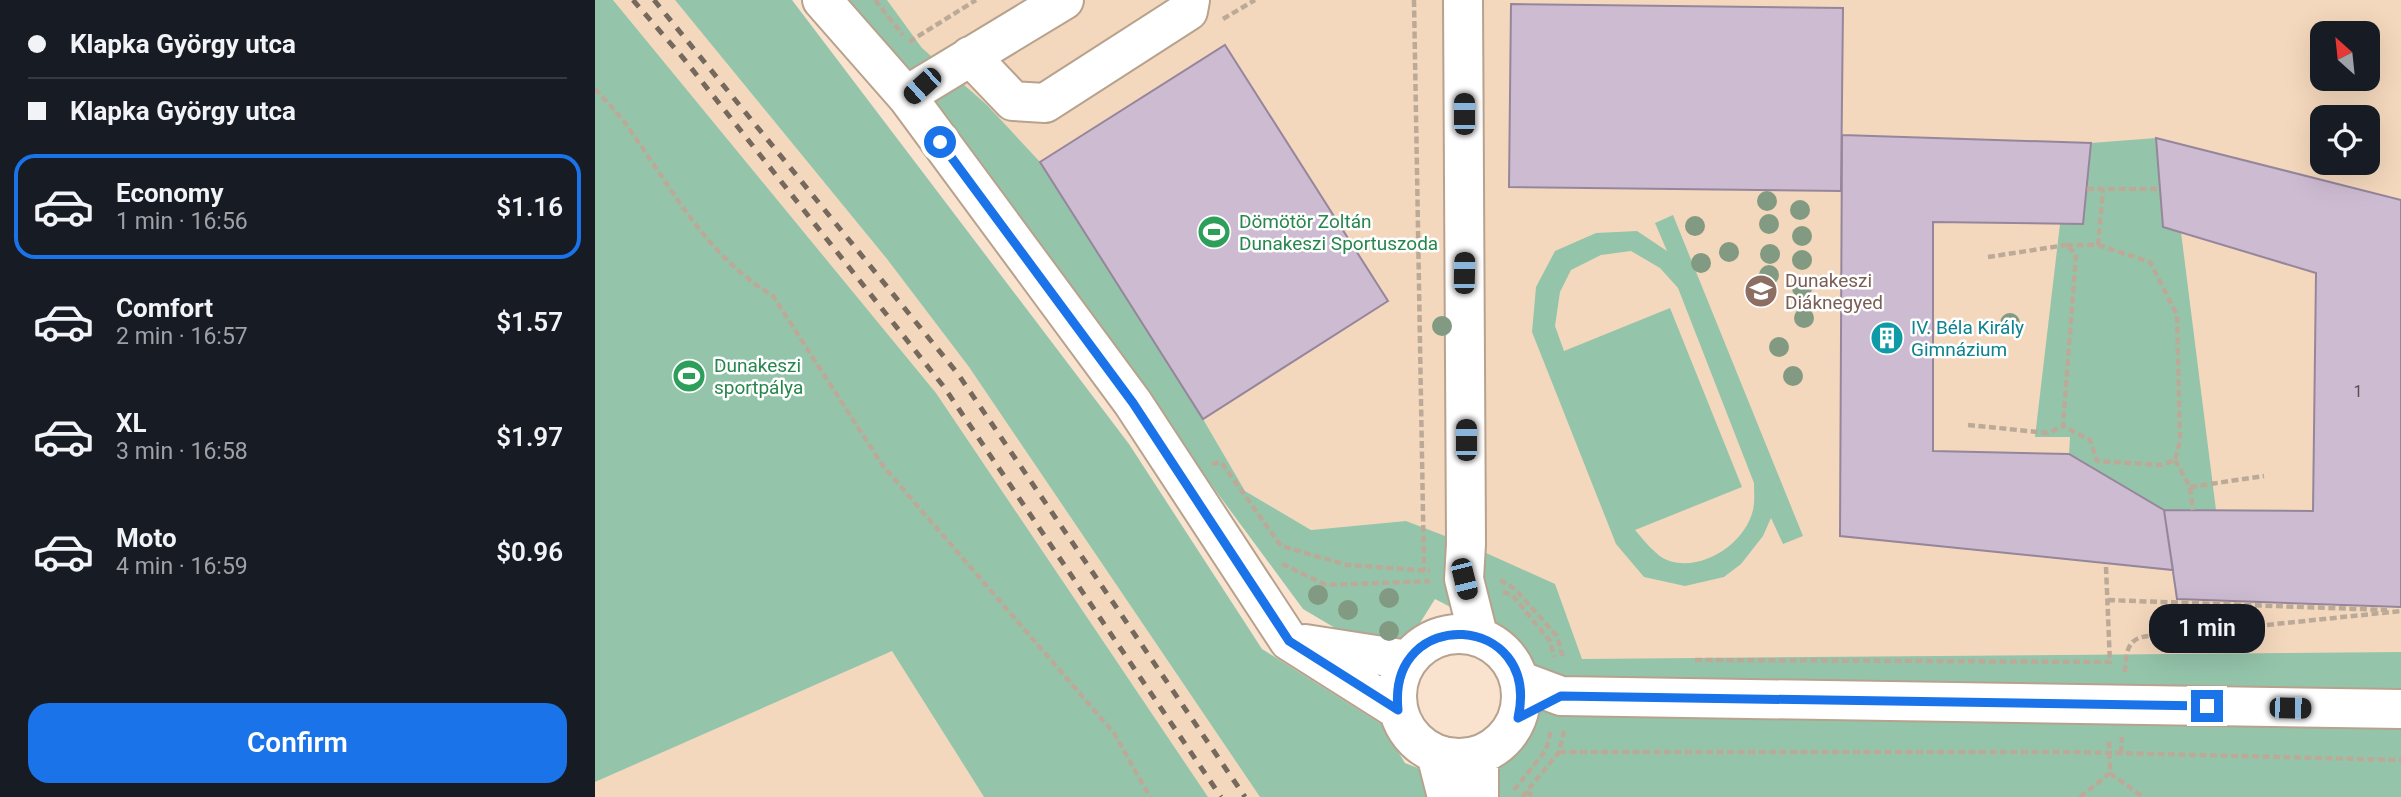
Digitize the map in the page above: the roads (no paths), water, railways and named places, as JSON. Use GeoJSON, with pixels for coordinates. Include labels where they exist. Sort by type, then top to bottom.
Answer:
{"type":"FeatureCollection","features":[{"type":"Feature","properties":{"kind":"street"},"geometry":{"type":"LineString","coordinates":[[822,0],[908,98],[1133,403],[1289,641],[1398,710]]}},
{"type":"Feature","properties":{"kind":"street"},"geometry":{"type":"LineString","coordinates":[[908,98],[922,86],[1064,0]]}},
{"type":"Feature","properties":{"kind":"street"},"geometry":{"type":"LineString","coordinates":[[970,56],[1013,101],[1045,103],[1188,11],[1190,0]]}},
{"type":"Feature","properties":{"kind":"street"},"geometry":{"type":"LineString","coordinates":[[1463,0],[1464,576],[1478,635]]}},
{"type":"Feature","properties":{"kind":"street"},"geometry":{"type":"LineString","coordinates":[[1456,633],[1478,635],[1497,646],[1512,661],[1519,699],[1509,734],[1496,747],[1479,755],[1465,758],[1436,754],[1419,745],[1405,728],[1398,710],[1396,692],[1400,675],[1408,660],[1420,647],[1435,638],[1456,633]]}},
{"type":"Feature","properties":{"kind":"street"},"geometry":{"type":"LineString","coordinates":[[1289,641],[1408,660]]}},
{"type":"Feature","properties":{"kind":"street"},"geometry":{"type":"LineString","coordinates":[[1519,699],[1568,678],[2123,705],[2401,709]]}},
{"type":"Feature","properties":{"kind":"street"},"geometry":{"type":"LineString","coordinates":[[1436,754],[1447,797]]}},
{"type":"Feature","properties":{"kind":"street"},"geometry":{"type":"LineString","coordinates":[[1479,755],[1479,797]]}},
{"type":"Feature","properties":{"kind":"railway"},"geometry":{"type":"LineString","coordinates":[[633,0],[684,59],[944,387],[1221,797]]}},
{"type":"Feature","properties":{"kind":"railway"},"geometry":{"type":"LineString","coordinates":[[654,0],[958,374],[1245,797]]}},
{"type":"Feature","properties":{"kind":"place","name":"Dömötör Zoltán Dunakeszi Sportuszoda"},"geometry":{"type":"Point","coordinates":[1214,232]}},
{"type":"Feature","properties":{"kind":"place","name":"Dunakeszi Diáknegyed"},"geometry":{"type":"Point","coordinates":[1761,291]}},
{"type":"Feature","properties":{"kind":"place","name":"IV. Béla Király Gimnázium"},"geometry":{"type":"Point","coordinates":[1887,338]}},
{"type":"Feature","properties":{"kind":"place","name":"Dunakeszi sportpálya"},"geometry":{"type":"Point","coordinates":[689,376]}}]}
